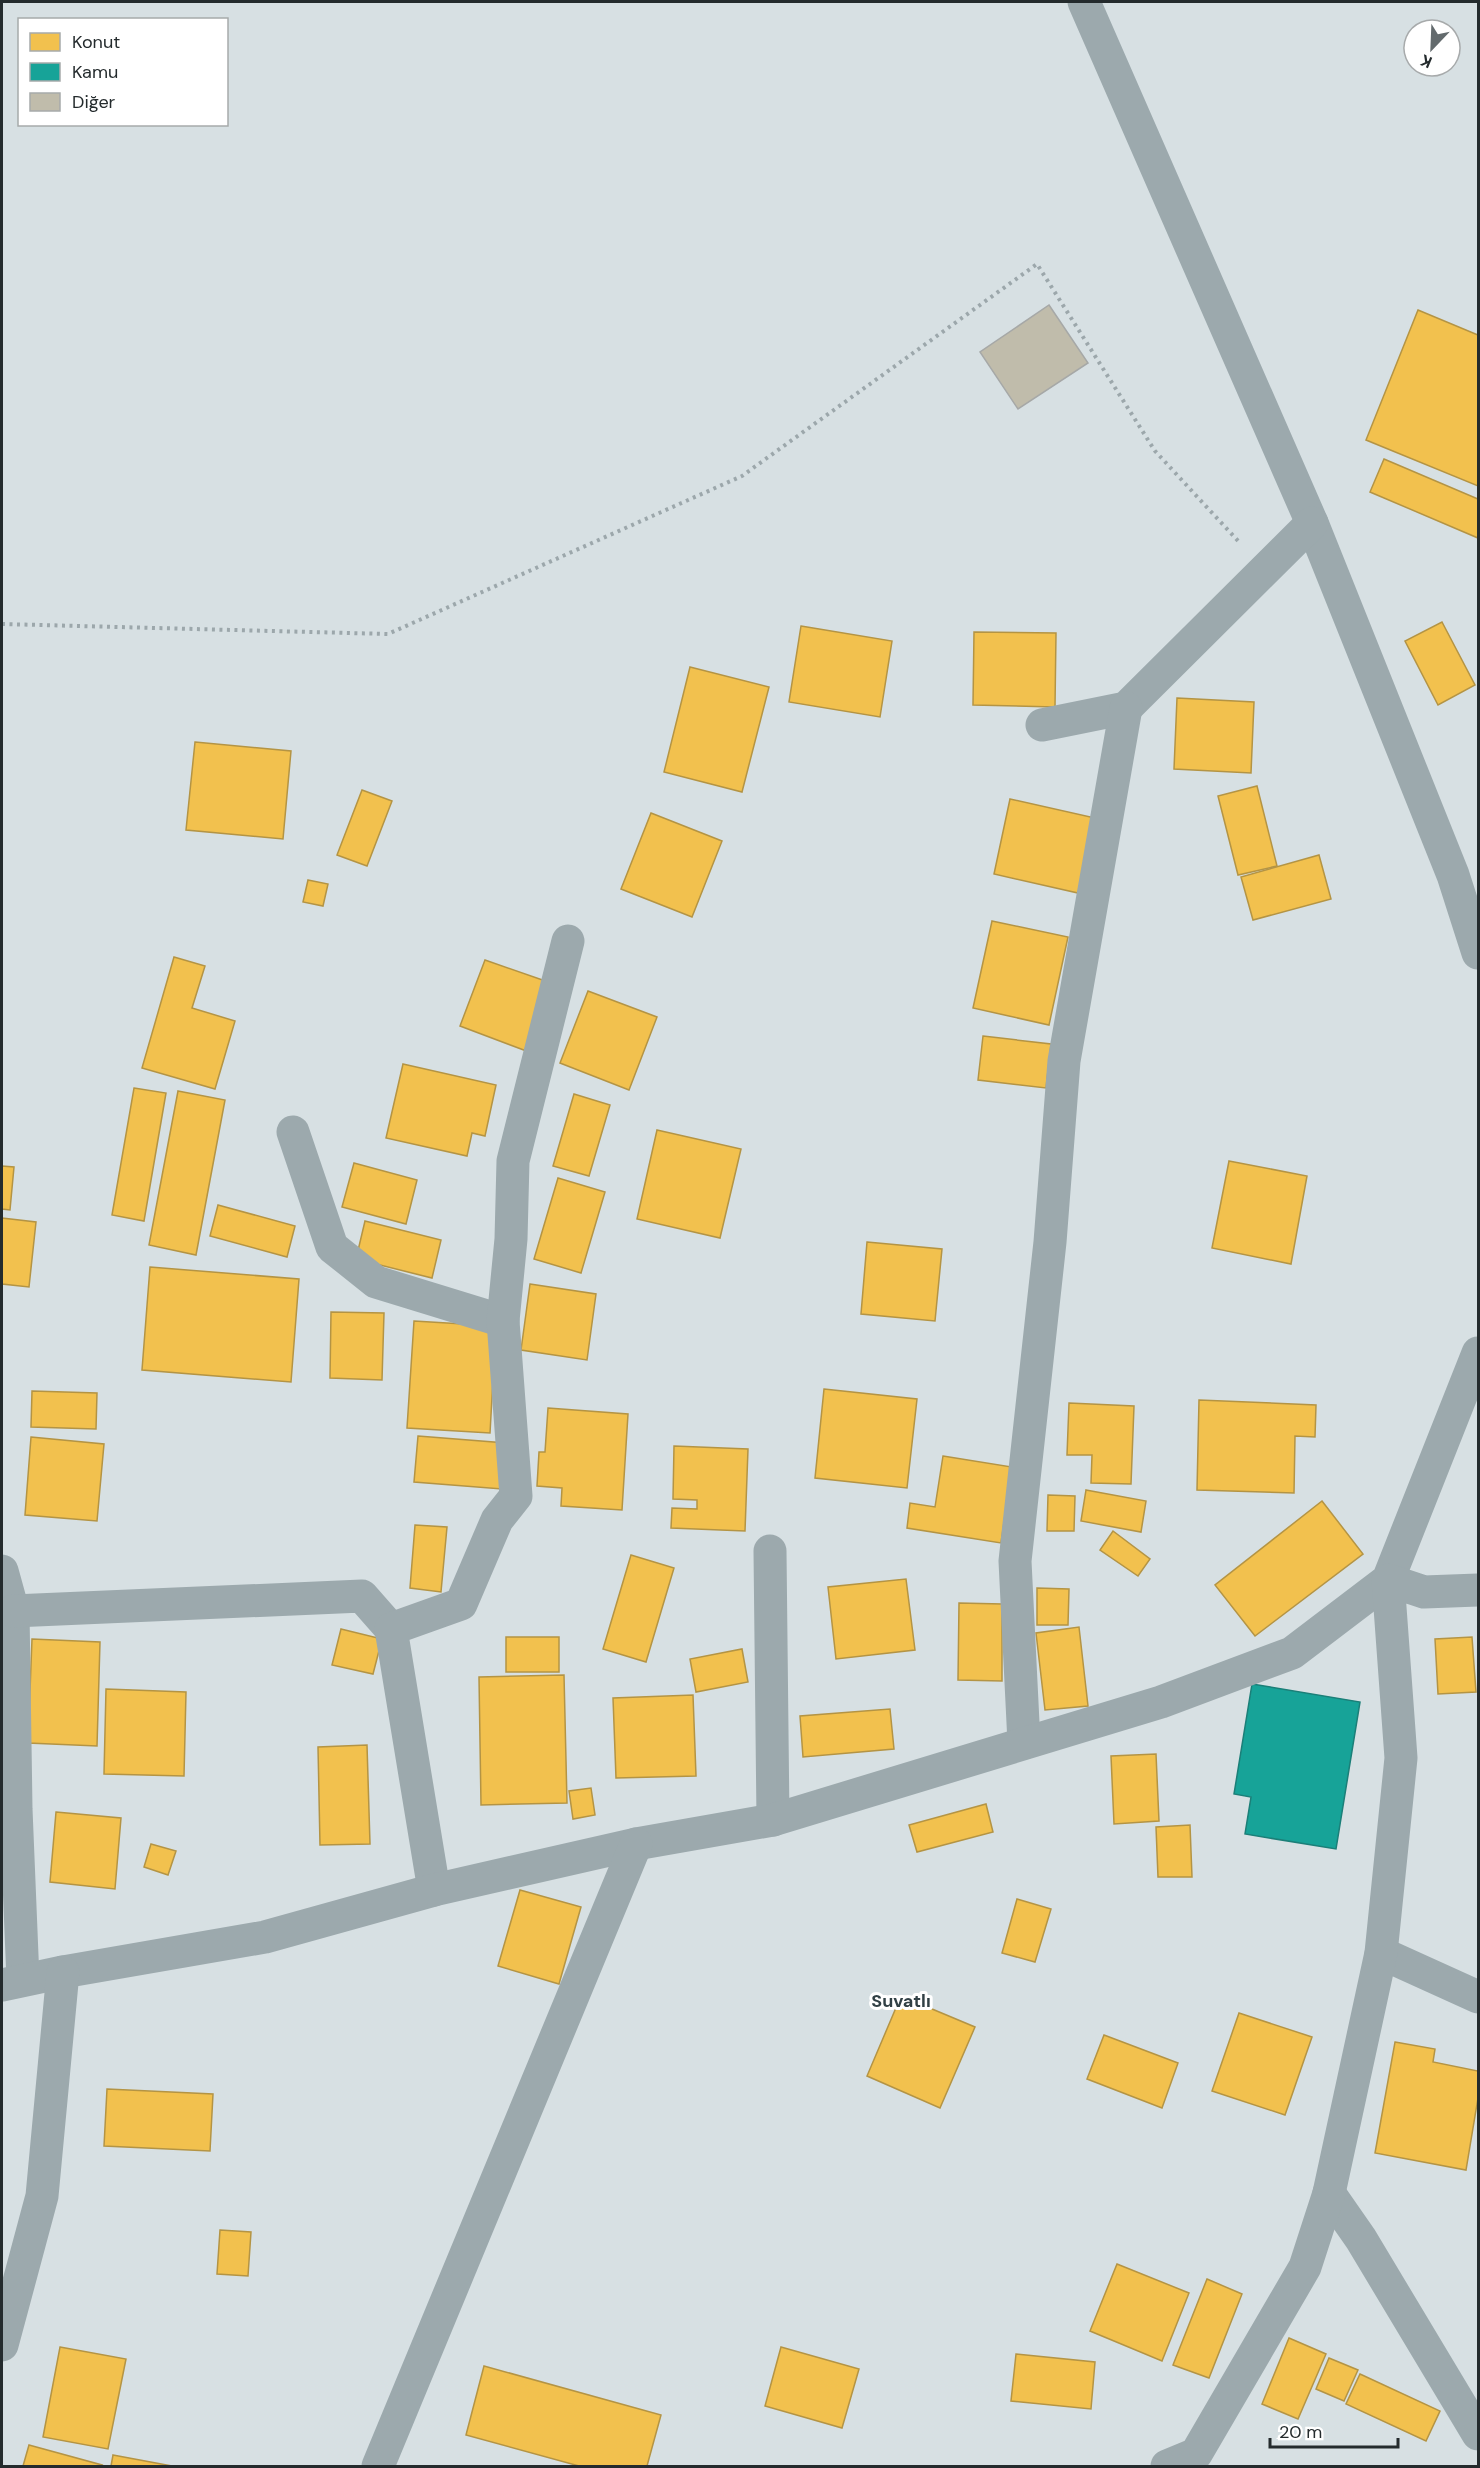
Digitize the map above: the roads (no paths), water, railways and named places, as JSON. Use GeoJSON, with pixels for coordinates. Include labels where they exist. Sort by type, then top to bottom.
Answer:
{"type":"FeatureCollection","features":[{"type":"Feature","properties":{"kind":"street"},"geometry":{"type":"LineString","coordinates":[[1084,2],[1312,523],[1453,875],[1479,953]]}},
{"type":"Feature","properties":{"kind":"street"},"geometry":{"type":"LineString","coordinates":[[1042,725],[1126,708],[1312,523]]}},
{"type":"Feature","properties":{"kind":"street"},"geometry":{"type":"LineString","coordinates":[[1024,1743],[1015,1561],[1050,1242],[1065,1061],[1126,708]]}},
{"type":"Feature","properties":{"kind":"street"},"geometry":{"type":"LineString","coordinates":[[391,1629],[461,1604],[497,1520],[516,1496],[503,1321],[511,1239],[513,1161],[568,941]]}},
{"type":"Feature","properties":{"kind":"street"},"geometry":{"type":"LineString","coordinates":[[293,1132],[332,1247],[376,1282],[503,1321]]}},
{"type":"Feature","properties":{"kind":"street"},"geometry":{"type":"LineString","coordinates":[[1167,2466],[1196,2454],[1305,2267],[1329,2193],[1381,1953],[1401,1758],[1388,1580],[1479,1353]]}},
{"type":"Feature","properties":{"kind":"street"},"geometry":{"type":"LineString","coordinates":[[771,1551],[773,1820]]}},
{"type":"Feature","properties":{"kind":"street"},"geometry":{"type":"LineString","coordinates":[[2,1571],[13,1611],[16,1809],[12,1983],[265,1937],[434,1890],[636,1844],[773,1820],[1161,1702],[1292,1653],[1388,1580]]}},
{"type":"Feature","properties":{"kind":"street"},"geometry":{"type":"LineString","coordinates":[[1388,1580],[1424,1592],[1479,1590]]}},
{"type":"Feature","properties":{"kind":"street"},"geometry":{"type":"LineString","coordinates":[[13,1611],[362,1596],[391,1629],[434,1890]]}},
{"type":"Feature","properties":{"kind":"street"},"geometry":{"type":"LineString","coordinates":[[378,2466],[636,1844]]}},
{"type":"Feature","properties":{"kind":"street"},"geometry":{"type":"LineString","coordinates":[[1381,1953],[1479,1996]]}},
{"type":"Feature","properties":{"kind":"street"},"geometry":{"type":"LineString","coordinates":[[2,2345],[42,2196],[63,1972]]}},
{"type":"Feature","properties":{"kind":"street"},"geometry":{"type":"LineString","coordinates":[[1329,2193],[1361,2239],[1479,2434]]}},
{"type":"Feature","properties":{"kind":"district","name":"Suvatlı"},"geometry":{"type":"Point","coordinates":[901,2001]}}]}
